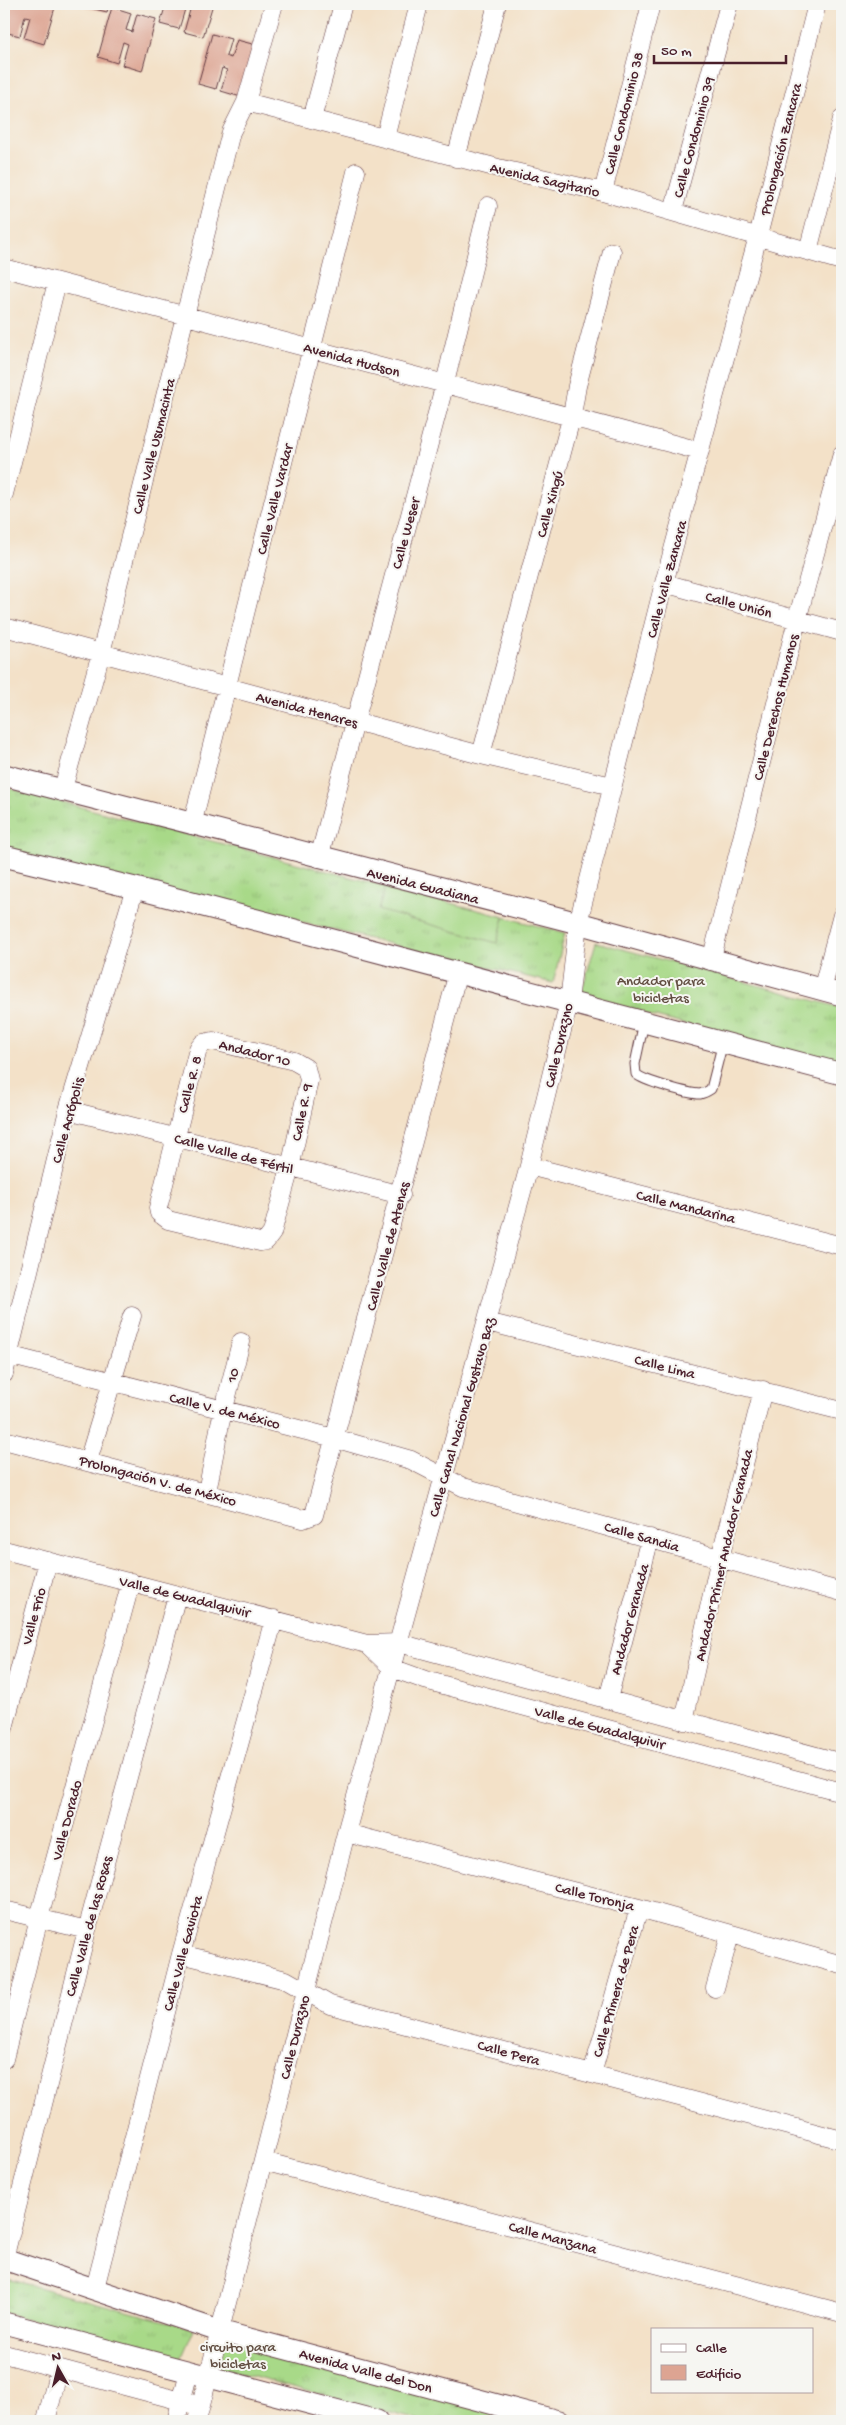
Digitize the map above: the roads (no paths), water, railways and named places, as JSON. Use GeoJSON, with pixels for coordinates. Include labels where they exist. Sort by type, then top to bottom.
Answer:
{"type":"FeatureCollection","features":[{"type":"Feature","properties":{"kind":"street","name":"Calle Valle Usumacinta"},"geometry":{"type":"LineString","coordinates":[[62,792],[102,653],[231,132],[246,102],[274,4]]}},
{"type":"Feature","properties":{"kind":"street"},"geometry":{"type":"LineString","coordinates":[[312,119],[342,4]]}},
{"type":"Feature","properties":{"kind":"street"},"geometry":{"type":"LineString","coordinates":[[385,138],[419,4]]}},
{"type":"Feature","properties":{"kind":"street"},"geometry":{"type":"LineString","coordinates":[[456,158],[497,4]]}},
{"type":"Feature","properties":{"kind":"street","name":"Calle Condominio 38"},"geometry":{"type":"LineString","coordinates":[[603,192],[651,4]]}},
{"type":"Feature","properties":{"kind":"street","name":"Calle Condominio 39"},"geometry":{"type":"LineString","coordinates":[[673,211],[729,4]]}},
{"type":"Feature","properties":{"kind":"street","name":"Prolongación Zancara"},"geometry":{"type":"LineString","coordinates":[[758,236],[817,4]]}},
{"type":"Feature","properties":{"kind":"street","name":"Avenida Sagitario"},"geometry":{"type":"LineString","coordinates":[[246,102],[456,158],[603,192],[842,261]]}},
{"type":"Feature","properties":{"kind":"street"},"geometry":{"type":"LineString","coordinates":[[808,251],[842,119]]}},
{"type":"Feature","properties":{"kind":"street","name":"Calle Valle Vardar"},"geometry":{"type":"LineString","coordinates":[[192,825],[356,172]]}},
{"type":"Feature","properties":{"kind":"street","name":"Calle Weser"},"geometry":{"type":"LineString","coordinates":[[319,858],[444,383],[488,206]]}},
{"type":"Feature","properties":{"kind":"street","name":"Calle Valle Zancara"},"geometry":{"type":"LineString","coordinates":[[578,923],[664,583],[758,236]]}},
{"type":"Feature","properties":{"kind":"street","name":"Calle Xingú"},"geometry":{"type":"LineString","coordinates":[[481,755],[572,415],[577,386],[612,252]]}},
{"type":"Feature","properties":{"kind":"street","name":"Avenida Hudson"},"geometry":{"type":"LineString","coordinates":[[4,268],[572,415],[700,451]]}},
{"type":"Feature","properties":{"kind":"street"},"geometry":{"type":"LineString","coordinates":[[4,494],[57,282]]}},
{"type":"Feature","properties":{"kind":"street","name":"Calle Derechos Humanos"},"geometry":{"type":"LineString","coordinates":[[711,961],[842,454]]}},
{"type":"Feature","properties":{"kind":"street","name":"Calle Unión"},"geometry":{"type":"LineString","coordinates":[[664,583],[842,632]]}},
{"type":"Feature","properties":{"kind":"street","name":"Avenida Henares"},"geometry":{"type":"LineString","coordinates":[[4,627],[481,755],[612,786]]}},
{"type":"Feature","properties":{"kind":"street","name":"Avenida Guadiana"},"geometry":{"type":"LineString","coordinates":[[4,776],[578,923],[711,961],[832,992]]}},
{"type":"Feature","properties":{"kind":"street"},"geometry":{"type":"LineString","coordinates":[[4,856],[458,972],[842,1074]]}},
{"type":"Feature","properties":{"kind":"street","name":"Calle Acrópolis"},"geometry":{"type":"LineString","coordinates":[[4,1374],[6,1354],[68,1110],[135,888]]}},
{"type":"Feature","properties":{"kind":"street"},"geometry":{"type":"LineString","coordinates":[[832,992],[842,915]]}},
{"type":"Feature","properties":{"kind":"street","name":"Calle Durazno"},"geometry":{"type":"LineString","coordinates":[[529,1166],[569,1002],[578,923]]}},
{"type":"Feature","properties":{"kind":"street","name":"Calle Valle de Atenas"},"geometry":{"type":"LineString","coordinates":[[312,1517],[401,1195],[458,972]]}},
{"type":"Feature","properties":{"kind":"street","name":"Andador 10"},"geometry":{"type":"LineString","coordinates":[[203,1043],[213,1041],[294,1061],[306,1068]]}},
{"type":"Feature","properties":{"kind":"street","name":"Calle R. 8"},"geometry":{"type":"LineString","coordinates":[[203,1043],[198,1049],[158,1201],[159,1213],[168,1220],[254,1242],[266,1241]]}},
{"type":"Feature","properties":{"kind":"street","name":"Calle R. 9"},"geometry":{"type":"LineString","coordinates":[[266,1241],[272,1233],[290,1168],[309,1080],[306,1068]]}},
{"type":"Feature","properties":{"kind":"street","name":"Calle Valle de Fértil"},"geometry":{"type":"LineString","coordinates":[[68,1110],[401,1195]]}},
{"type":"Feature","properties":{"kind":"street","name":"Calle Mandarina"},"geometry":{"type":"LineString","coordinates":[[529,1166],[842,1246]]}},
{"type":"Feature","properties":{"kind":"street","name":"Calle Canal Nacional Gustavo Baz"},"geometry":{"type":"LineString","coordinates":[[392,1668],[529,1166]]}},
{"type":"Feature","properties":{"kind":"street"},"geometry":{"type":"LineString","coordinates":[[88,1461],[132,1316]]}},
{"type":"Feature","properties":{"kind":"street","name":"Calle Lima"},"geometry":{"type":"LineString","coordinates":[[487,1322],[842,1411]]}},
{"type":"Feature","properties":{"kind":"street","name":"10"},"geometry":{"type":"LineString","coordinates":[[223,1409],[241,1342]]}},
{"type":"Feature","properties":{"kind":"street","name":"Calle V. de México"},"geometry":{"type":"LineString","coordinates":[[6,1354],[334,1438],[410,1460],[444,1476]]}},
{"type":"Feature","properties":{"kind":"street","name":"Andador Primer Andador Granada"},"geometry":{"type":"LineString","coordinates":[[684,1721],[720,1558],[763,1390]]}},
{"type":"Feature","properties":{"kind":"street"},"geometry":{"type":"LineString","coordinates":[[206,1492],[223,1409]]}},
{"type":"Feature","properties":{"kind":"street","name":"Prolongación V. de México"},"geometry":{"type":"LineString","coordinates":[[4,1440],[303,1519],[312,1517]]}},
{"type":"Feature","properties":{"kind":"street","name":"Calle Sandia"},"geometry":{"type":"LineString","coordinates":[[444,1476],[463,1487],[842,1592]]}},
{"type":"Feature","properties":{"kind":"street","name":"Andador Granada"},"geometry":{"type":"LineString","coordinates":[[608,1699],[650,1538]]}},
{"type":"Feature","properties":{"kind":"street","name":"Valle de Guadalquivir"},"geometry":{"type":"LineString","coordinates":[[4,1550],[367,1644],[399,1643],[842,1763]]}},
{"type":"Feature","properties":{"kind":"street","name":"Valle Frio"},"geometry":{"type":"LineString","coordinates":[[4,1728],[48,1561]]}},
{"type":"Feature","properties":{"kind":"street","name":"Valle Dorado"},"geometry":{"type":"LineString","coordinates":[[4,2059],[39,1918],[130,1582]]}},
{"type":"Feature","properties":{"kind":"street","name":"Calle Valle de las Rosas"},"geometry":{"type":"LineString","coordinates":[[4,2259],[86,1930],[177,1595]]}},
{"type":"Feature","properties":{"kind":"street","name":"Calle Valle Gaviota"},"geometry":{"type":"LineString","coordinates":[[95,2288],[181,1954],[274,1619]]}},
{"type":"Feature","properties":{"kind":"street","name":"Valle de Guadalquivir"},"geometry":{"type":"LineString","coordinates":[[367,1644],[392,1668],[434,1683],[842,1792]]}},
{"type":"Feature","properties":{"kind":"street","name":"Calle Durazno"},"geometry":{"type":"LineString","coordinates":[[198,2414],[198,2374],[219,2331],[346,1833],[392,1668]]}},
{"type":"Feature","properties":{"kind":"street","name":"Calle Toronja"},"geometry":{"type":"LineString","coordinates":[[346,1833],[639,1908],[842,1965]]}},
{"type":"Feature","properties":{"kind":"street","name":"Calle Primera de Pera"},"geometry":{"type":"LineString","coordinates":[[592,2074],[639,1908]]}},
{"type":"Feature","properties":{"kind":"street"},"geometry":{"type":"LineString","coordinates":[[4,1910],[86,1930]]}},
{"type":"Feature","properties":{"kind":"street"},"geometry":{"type":"LineString","coordinates":[[716,1988],[730,1934]]}},
{"type":"Feature","properties":{"kind":"street","name":"Calle Pera"},"geometry":{"type":"LineString","coordinates":[[181,1954],[286,1980],[330,2005],[842,2140]]}},
{"type":"Feature","properties":{"kind":"street","name":"Calle Manzana"},"geometry":{"type":"LineString","coordinates":[[263,2161],[842,2313]]}},
{"type":"Feature","properties":{"kind":"street","name":"Avenida Valle del Don"},"geometry":{"type":"LineString","coordinates":[[4,2259],[219,2331],[558,2421]]}},
{"type":"Feature","properties":{"kind":"street"},"geometry":{"type":"LineString","coordinates":[[4,2323],[377,2421]]}},
{"type":"Feature","properties":{"kind":"street"},"geometry":{"type":"LineString","coordinates":[[4,2354],[181,2401],[198,2414]]}},
{"type":"Feature","properties":{"kind":"street"},"geometry":{"type":"LineString","coordinates":[[46,2421],[59,2369]]}},
{"type":"Feature","properties":{"kind":"street"},"geometry":{"type":"LineString","coordinates":[[176,2421],[181,2401],[198,2374]]}},
{"type":"Feature","properties":{"kind":"lane"},"geometry":{"type":"LineString","coordinates":[[644,1022],[634,1064],[636,1074],[644,1080],[697,1094],[707,1092],[711,1088],[724,1042]]}},
{"type":"Feature","properties":{"kind":"park label","name":"Andador para bicicletas"},"geometry":{"type":"Point","coordinates":[661,988]}},
{"type":"Feature","properties":{"kind":"park label","name":"circuito para bicicletas"},"geometry":{"type":"Point","coordinates":[238,2354]}}]}
